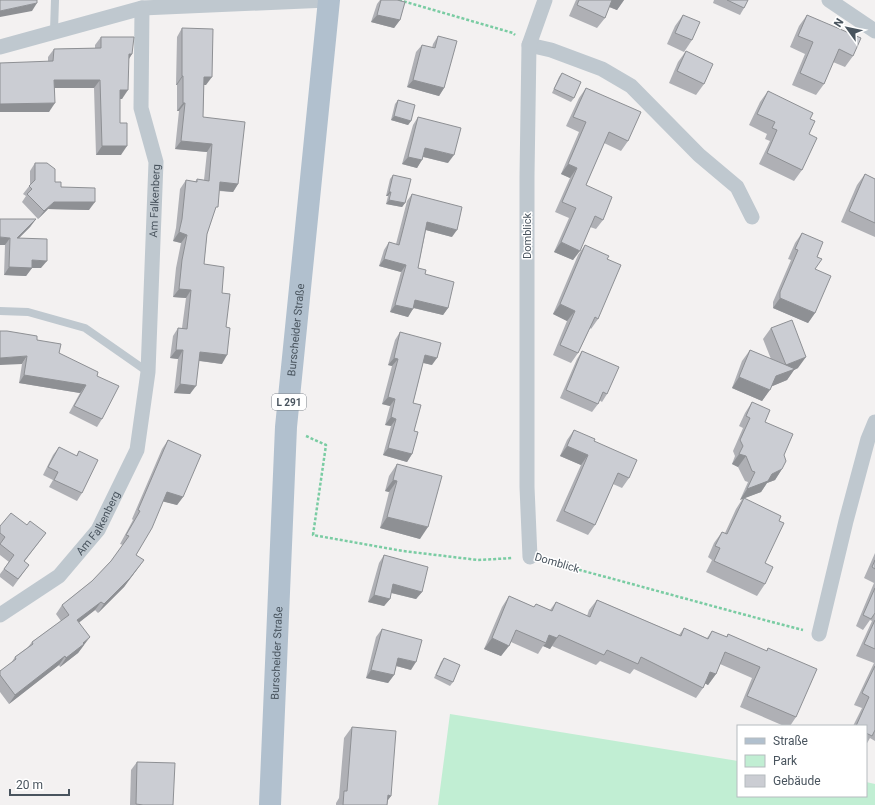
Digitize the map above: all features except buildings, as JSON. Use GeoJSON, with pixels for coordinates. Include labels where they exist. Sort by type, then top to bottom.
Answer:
{"type":"FeatureCollection","features":[{"type":"Feature","properties":{"kind":"main road","name":"Burscheider Straße"},"geometry":{"type":"LineString","coordinates":[[270,805],[286,427],[329,0]]}},
{"type":"Feature","properties":{"kind":"street"},"geometry":{"type":"LineString","coordinates":[[0,47],[142,8],[329,0]]}},
{"type":"Feature","properties":{"kind":"street","name":"Domblick"},"geometry":{"type":"LineString","coordinates":[[530,557],[527,487],[527,176],[529,45],[545,0]]}},
{"type":"Feature","properties":{"kind":"street"},"geometry":{"type":"LineString","coordinates":[[830,0],[875,31]]}},
{"type":"Feature","properties":{"kind":"street","name":"Am Falkenberg"},"geometry":{"type":"LineString","coordinates":[[0,615],[59,576],[98,530],[137,450],[148,372],[156,162],[141,108],[142,8]]}},
{"type":"Feature","properties":{"kind":"street"},"geometry":{"type":"LineString","coordinates":[[529,45],[551,50],[602,69],[631,86],[699,155],[737,187],[752,217]]}},
{"type":"Feature","properties":{"kind":"street"},"geometry":{"type":"LineString","coordinates":[[819,634],[846,521],[868,439],[875,422]]}},
{"type":"Feature","properties":{"kind":"lane"},"geometry":{"type":"LineString","coordinates":[[54,31],[55,0]]}},
{"type":"Feature","properties":{"kind":"lane"},"geometry":{"type":"LineString","coordinates":[[0,311],[28,312],[85,328],[148,372]]}},
{"type":"Feature","properties":{"kind":"path"},"geometry":{"type":"LineString","coordinates":[[399,0],[513,33],[529,45]]}},
{"type":"Feature","properties":{"kind":"path"},"geometry":{"type":"LineString","coordinates":[[286,427],[326,445],[313,535],[403,551],[478,560],[530,557]]}},
{"type":"Feature","properties":{"kind":"path","name":"Domblick"},"geometry":{"type":"LineString","coordinates":[[530,557],[643,586],[721,610],[819,634]]}},
{"type":"Feature","properties":{"kind":"green space"},"geometry":{"type":"Polygon","coordinates":[[[450,714],[737,761],[737,797],[867,797],[867,782],[875,784],[875,805],[438,805],[450,714]]]}}]}
